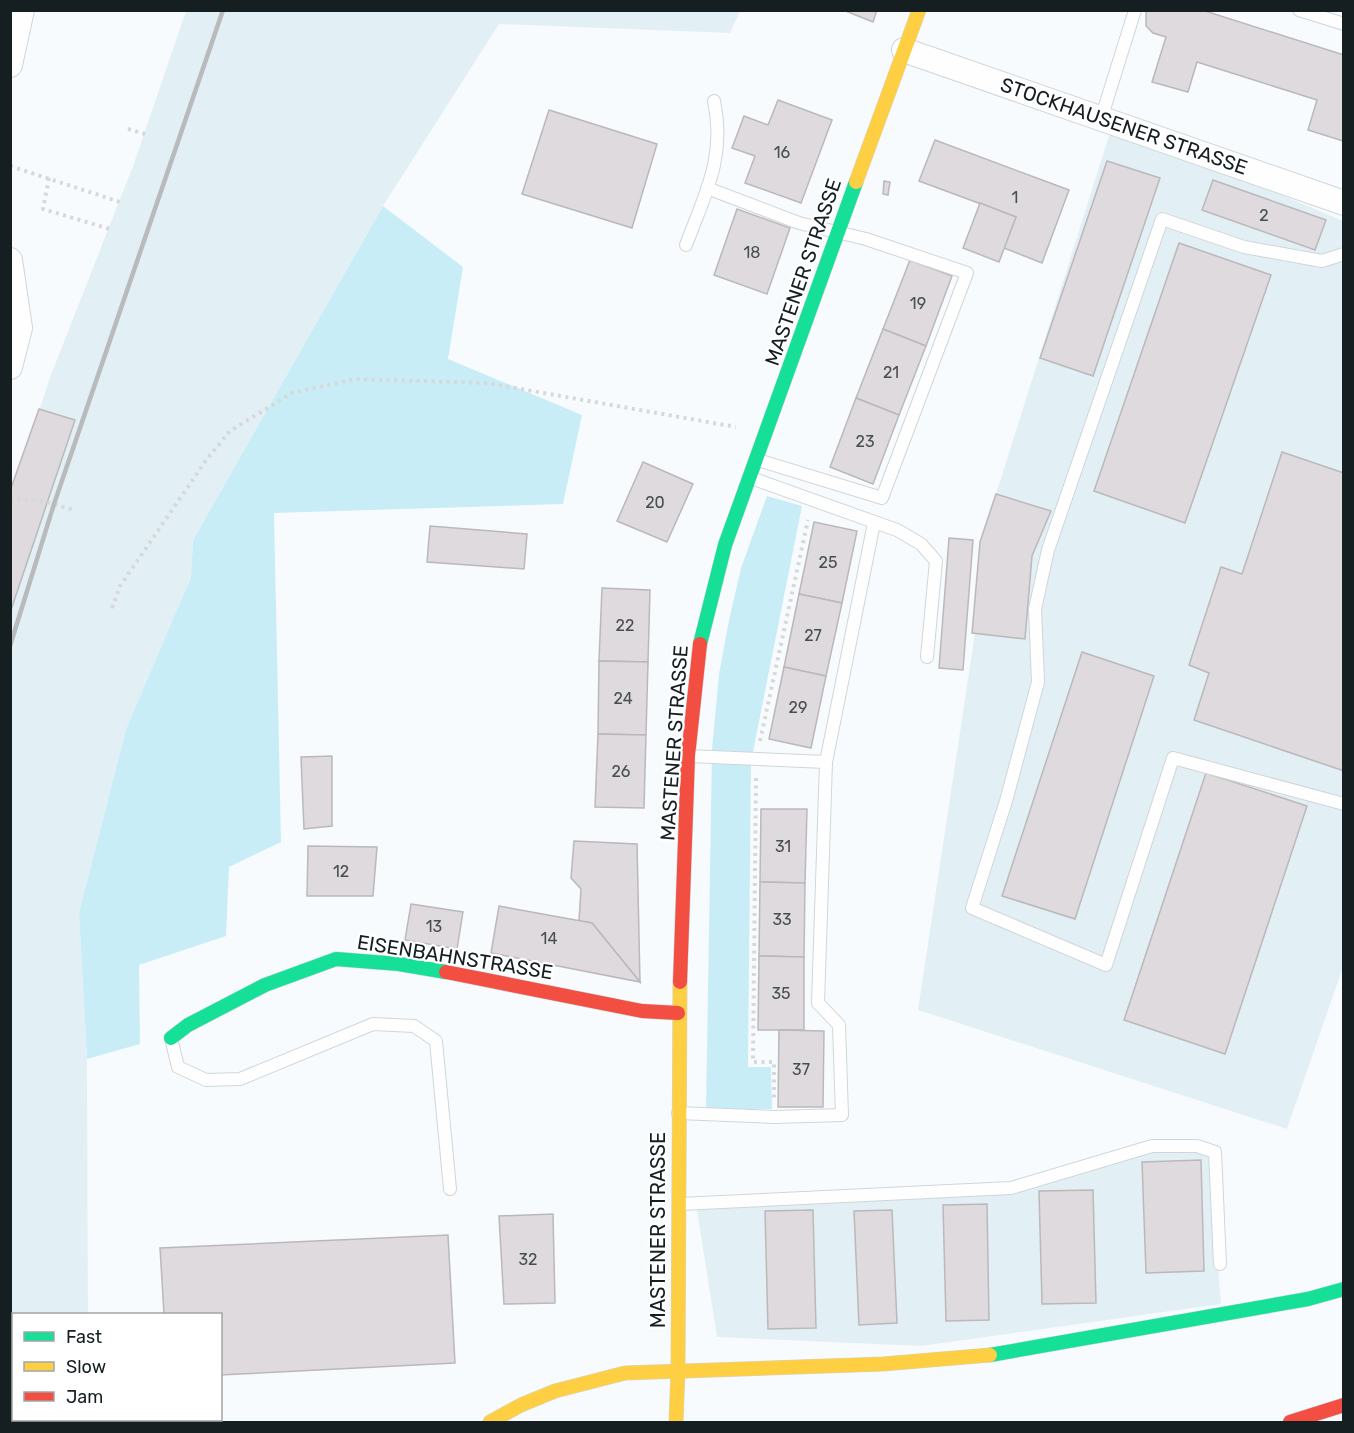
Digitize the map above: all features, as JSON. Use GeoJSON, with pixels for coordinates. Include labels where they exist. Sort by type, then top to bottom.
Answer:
{"type":"FeatureCollection","features":[{"type":"Feature","properties":{"kind":"main road","name":"MASTENER STRASSE"},"geometry":{"type":"LineString","coordinates":[[676,1422],[678,1013],[689,756],[694,688],[702,631],[716,578],[756,460],[919,10]]}},
{"type":"Feature","properties":{"kind":"main road","name":"EISENBAHNSTRASSE"},"geometry":{"type":"LineString","coordinates":[[171,1038],[188,1026],[265,985],[336,958],[399,964],[514,984],[642,1011],[678,1013]]}},
{"type":"Feature","properties":{"kind":"main road"},"geometry":{"type":"LineString","coordinates":[[490,1422],[552,1393],[589,1380],[625,1373],[883,1364],[1002,1354],[1308,1299],[1344,1289]]}},
{"type":"Feature","properties":{"kind":"main road"},"geometry":{"type":"LineString","coordinates":[[1290,1422],[1344,1405]]}},
{"type":"Feature","properties":{"kind":"street"},"geometry":{"type":"LineString","coordinates":[[10,65],[22,10]]}},
{"type":"Feature","properties":{"kind":"street","name":"STOCKHAUSENER STRASSE"},"geometry":{"type":"LineString","coordinates":[[904,50],[1344,203]]}},
{"type":"Feature","properties":{"kind":"street"},"geometry":{"type":"LineString","coordinates":[[10,260],[20,328],[10,367]]}},
{"type":"Feature","properties":{"kind":"lane"},"geometry":{"type":"LineString","coordinates":[[1101,119],[1136,10]]}},
{"type":"Feature","properties":{"kind":"lane"},"geometry":{"type":"LineString","coordinates":[[1299,10],[1344,24]]}},
{"type":"Feature","properties":{"kind":"lane"},"geometry":{"type":"LineString","coordinates":[[686,245],[707,188],[718,147],[719,127],[714,101]]}},
{"type":"Feature","properties":{"kind":"lane"},"geometry":{"type":"LineString","coordinates":[[707,188],[799,223],[866,239],[967,273],[882,498],[756,460]]}},
{"type":"Feature","properties":{"kind":"lane"},"geometry":{"type":"LineString","coordinates":[[1344,254],[1322,261],[1244,247],[1162,219],[1048,550],[1035,609],[1038,682],[1006,801],[972,908],[1106,965],[1173,758],[1344,804]]}},
{"type":"Feature","properties":{"kind":"lane"},"geometry":{"type":"LineString","coordinates":[[750,478],[897,530],[921,544],[936,561],[927,657]]}},
{"type":"Feature","properties":{"kind":"lane"},"geometry":{"type":"LineString","coordinates":[[677,1113],[775,1117],[842,1115],[839,1025],[818,1003],[826,762],[874,523]]}},
{"type":"Feature","properties":{"kind":"lane"},"geometry":{"type":"LineString","coordinates":[[689,756],[826,762]]}},
{"type":"Feature","properties":{"kind":"lane"},"geometry":{"type":"LineString","coordinates":[[171,1038],[178,1067],[207,1080],[240,1079],[373,1024],[414,1026],[436,1041],[450,1189]]}},
{"type":"Feature","properties":{"kind":"lane"},"geometry":{"type":"LineString","coordinates":[[676,1204],[1011,1188],[1152,1146],[1197,1146],[1215,1152],[1220,1264]]}},
{"type":"Feature","properties":{"kind":"path"},"geometry":{"type":"LineString","coordinates":[[128,129],[145,134]]}},
{"type":"Feature","properties":{"kind":"path"},"geometry":{"type":"LineString","coordinates":[[10,165],[120,202]]}},
{"type":"Feature","properties":{"kind":"path"},"geometry":{"type":"LineString","coordinates":[[50,178],[43,209],[110,229]]}},
{"type":"Feature","properties":{"kind":"path"},"geometry":{"type":"LineString","coordinates":[[112,608],[120,586],[230,431],[292,393],[356,379],[487,383],[738,427],[765,436]]}},
{"type":"Feature","properties":{"kind":"path"},"geometry":{"type":"LineString","coordinates":[[10,498],[47,502],[73,510]]}},
{"type":"Feature","properties":{"kind":"path"},"geometry":{"type":"LineString","coordinates":[[775,1117],[774,1062],[753,1062],[756,758],[812,501]]}},
{"type":"Feature","properties":{"kind":"shaded area"},"geometry":{"type":"Polygon","coordinates":[[[186,11],[740,11],[730,33],[499,24],[383,206],[193,540],[191,577],[126,729],[79,913],[87,1059],[88,1313],[12,1313],[12,1421],[89,1422],[11,1422],[11,501],[49,380],[133,166],[186,11]]]}},
{"type":"Feature","properties":{"kind":"shaded area"},"geometry":{"type":"Polygon","coordinates":[[[1113,123],[1343,221],[1343,967],[1287,1129],[918,1010],[996,494],[1113,123]]]}},
{"type":"Feature","properties":{"kind":"shaded area"},"geometry":{"type":"Polygon","coordinates":[[[383,206],[463,267],[448,359],[582,415],[563,504],[274,513],[281,842],[229,867],[226,936],[139,965],[140,1044],[87,1059],[79,913],[126,729],[191,577],[193,540],[383,206]]]}},
{"type":"Feature","properties":{"kind":"shaded area"},"geometry":{"type":"Polygon","coordinates":[[[767,496],[802,506],[751,762],[748,1067],[771,1067],[772,1109],[706,1109],[712,749],[719,674],[741,568],[767,496]]]}},
{"type":"Feature","properties":{"kind":"shaded area"},"geometry":{"type":"Polygon","coordinates":[[[1152,1146],[1209,1148],[1221,1304],[921,1346],[717,1337],[696,1204],[1011,1188],[1152,1146]]]}},
{"type":"Feature","properties":{"kind":"building"},"geometry":{"type":"Polygon","coordinates":[[[843,10],[877,10],[873,22],[843,10]]]}},
{"type":"Feature","properties":{"kind":"building"},"geometry":{"type":"Polygon","coordinates":[[[1146,10],[1202,10],[1344,55],[1343,141],[1308,130],[1317,100],[1197,62],[1188,92],[1152,82],[1166,37],[1153,33],[1146,26],[1146,10]]]}},
{"type":"Feature","properties":{"kind":"building"},"geometry":{"type":"Polygon","coordinates":[[[778,100],[832,120],[801,203],[745,183],[755,156],[732,148],[744,116],[768,125],[778,100]]]}},
{"type":"Feature","properties":{"kind":"building"},"geometry":{"type":"Polygon","coordinates":[[[549,110],[657,144],[632,228],[522,194],[549,110]]]}},
{"type":"Feature","properties":{"kind":"building"},"geometry":{"type":"Polygon","coordinates":[[[935,140],[1069,190],[1042,263],[1004,248],[1016,217],[919,181],[935,140]]]}},
{"type":"Feature","properties":{"kind":"building"},"geometry":{"type":"Polygon","coordinates":[[[1107,161],[1160,178],[1093,376],[1040,358],[1107,161]]]}},
{"type":"Feature","properties":{"kind":"building"},"geometry":{"type":"Polygon","coordinates":[[[1213,180],[1326,220],[1315,250],[1202,210],[1213,180]]]}},
{"type":"Feature","properties":{"kind":"building"},"geometry":{"type":"Polygon","coordinates":[[[884,181],[890,182],[888,195],[883,194],[884,181]]]}},
{"type":"Feature","properties":{"kind":"building"},"geometry":{"type":"Polygon","coordinates":[[[980,203],[1016,217],[999,262],[963,248],[980,203]]]}},
{"type":"Feature","properties":{"kind":"building"},"geometry":{"type":"Polygon","coordinates":[[[737,209],[790,228],[767,294],[714,275],[737,209]]]}},
{"type":"Feature","properties":{"kind":"building"},"geometry":{"type":"Polygon","coordinates":[[[1179,243],[1271,275],[1185,523],[1094,491],[1179,243]]]}},
{"type":"Feature","properties":{"kind":"building"},"geometry":{"type":"Polygon","coordinates":[[[910,260],[952,276],[926,346],[883,329],[910,260]]]}},
{"type":"Feature","properties":{"kind":"building"},"geometry":{"type":"Polygon","coordinates":[[[883,329],[926,346],[899,415],[856,398],[883,329]]]}},
{"type":"Feature","properties":{"kind":"building"},"geometry":{"type":"Polygon","coordinates":[[[856,398],[899,415],[873,484],[830,467],[856,398]]]}},
{"type":"Feature","properties":{"kind":"building"},"geometry":{"type":"Polygon","coordinates":[[[39,409],[75,420],[10,613],[10,491],[39,409]]]}},
{"type":"Feature","properties":{"kind":"building"},"geometry":{"type":"Polygon","coordinates":[[[1282,452],[1344,473],[1344,771],[1194,720],[1209,673],[1189,665],[1221,567],[1242,574],[1282,452]]]}},
{"type":"Feature","properties":{"kind":"building"},"geometry":{"type":"Polygon","coordinates":[[[643,462],[693,484],[667,542],[617,521],[643,462]]]}},
{"type":"Feature","properties":{"kind":"building"},"geometry":{"type":"Polygon","coordinates":[[[996,494],[1051,511],[1032,556],[1025,639],[972,633],[980,542],[996,494]]]}},
{"type":"Feature","properties":{"kind":"building"},"geometry":{"type":"Polygon","coordinates":[[[814,522],[857,531],[842,603],[799,594],[814,522]]]}},
{"type":"Feature","properties":{"kind":"building"},"geometry":{"type":"Polygon","coordinates":[[[430,526],[527,534],[524,569],[427,562],[430,526]]]}},
{"type":"Feature","properties":{"kind":"building"},"geometry":{"type":"Polygon","coordinates":[[[949,538],[973,540],[963,670],[939,668],[949,538]]]}},
{"type":"Feature","properties":{"kind":"building"},"geometry":{"type":"Polygon","coordinates":[[[602,588],[650,590],[648,662],[599,661],[602,588]]]}},
{"type":"Feature","properties":{"kind":"building"},"geometry":{"type":"Polygon","coordinates":[[[799,594],[842,603],[826,676],[784,667],[799,594]]]}},
{"type":"Feature","properties":{"kind":"building"},"geometry":{"type":"Polygon","coordinates":[[[1082,652],[1154,676],[1075,919],[1002,896],[1082,652]]]}},
{"type":"Feature","properties":{"kind":"building"},"geometry":{"type":"Polygon","coordinates":[[[599,661],[648,662],[646,735],[598,734],[599,661]]]}},
{"type":"Feature","properties":{"kind":"building"},"geometry":{"type":"Polygon","coordinates":[[[784,667],[826,676],[811,748],[769,739],[784,667]]]}},
{"type":"Feature","properties":{"kind":"building"},"geometry":{"type":"Polygon","coordinates":[[[598,734],[646,735],[644,808],[595,807],[598,734]]]}},
{"type":"Feature","properties":{"kind":"building"},"geometry":{"type":"Polygon","coordinates":[[[332,756],[332,826],[304,829],[301,757],[332,756]]]}},
{"type":"Feature","properties":{"kind":"building"},"geometry":{"type":"Polygon","coordinates":[[[1206,773],[1307,806],[1225,1054],[1124,1020],[1206,773]]]}},
{"type":"Feature","properties":{"kind":"building"},"geometry":{"type":"Polygon","coordinates":[[[761,809],[807,809],[805,883],[760,882],[761,809]]]}},
{"type":"Feature","properties":{"kind":"building"},"geometry":{"type":"Polygon","coordinates":[[[574,841],[637,844],[640,982],[592,923],[579,921],[581,889],[571,878],[574,841]]]}},
{"type":"Feature","properties":{"kind":"building"},"geometry":{"type":"Polygon","coordinates":[[[308,846],[377,847],[373,896],[307,896],[308,846]]]}},
{"type":"Feature","properties":{"kind":"building"},"geometry":{"type":"Polygon","coordinates":[[[760,882],[805,883],[804,957],[759,956],[760,882]]]}},
{"type":"Feature","properties":{"kind":"building"},"geometry":{"type":"Polygon","coordinates":[[[411,904],[463,912],[457,949],[405,940],[411,904]]]}},
{"type":"Feature","properties":{"kind":"building"},"geometry":{"type":"Polygon","coordinates":[[[499,906],[592,923],[640,982],[491,953],[499,906]]]}},
{"type":"Feature","properties":{"kind":"building"},"geometry":{"type":"Polygon","coordinates":[[[759,956],[804,957],[804,1030],[758,1030],[759,956]]]}},
{"type":"Feature","properties":{"kind":"building"},"geometry":{"type":"Polygon","coordinates":[[[779,1030],[824,1031],[823,1107],[778,1107],[779,1030]]]}},
{"type":"Feature","properties":{"kind":"building"},"geometry":{"type":"Polygon","coordinates":[[[1201,1160],[1204,1271],[1146,1273],[1142,1162],[1201,1160]]]}},
{"type":"Feature","properties":{"kind":"building"},"geometry":{"type":"Polygon","coordinates":[[[1093,1190],[1096,1303],[1042,1304],[1039,1191],[1093,1190]]]}},
{"type":"Feature","properties":{"kind":"building"},"geometry":{"type":"Polygon","coordinates":[[[987,1204],[989,1320],[946,1321],[943,1205],[987,1204]]]}},
{"type":"Feature","properties":{"kind":"building"},"geometry":{"type":"Polygon","coordinates":[[[813,1210],[816,1328],[768,1329],[765,1211],[813,1210]]]}},
{"type":"Feature","properties":{"kind":"building"},"geometry":{"type":"Polygon","coordinates":[[[892,1210],[897,1323],[859,1325],[854,1211],[892,1210]]]}},
{"type":"Feature","properties":{"kind":"building"},"geometry":{"type":"Polygon","coordinates":[[[553,1214],[555,1303],[504,1304],[499,1216],[553,1214]]]}},
{"type":"Feature","properties":{"kind":"building"},"geometry":{"type":"Polygon","coordinates":[[[448,1235],[455,1363],[222,1375],[222,1313],[164,1313],[160,1248],[448,1235]]]}},
{"type":"Feature","properties":{"kind":"railway"},"geometry":{"type":"LineString","coordinates":[[10,646],[54,504],[223,10]]}},
{"type":"Feature","properties":{"kind":"traffic: fast"},"geometry":{"type":"LineString","coordinates":[[700,644],[725,545],[856,182]]}},
{"type":"Feature","properties":{"kind":"traffic: fast"},"geometry":{"type":"LineString","coordinates":[[171,1038],[188,1025],[265,985],[336,959],[399,964],[446,972]]}},
{"type":"Feature","properties":{"kind":"traffic: fast"},"geometry":{"type":"LineString","coordinates":[[990,1355],[1308,1299],[1344,1289]]}},
{"type":"Feature","properties":{"kind":"traffic: slow"},"geometry":{"type":"LineString","coordinates":[[856,182],[919,10]]}},
{"type":"Feature","properties":{"kind":"traffic: slow"},"geometry":{"type":"LineString","coordinates":[[678,1370],[680,982]]}},
{"type":"Feature","properties":{"kind":"traffic: slow"},"geometry":{"type":"LineString","coordinates":[[490,1422],[521,1405],[555,1391],[625,1373],[883,1364],[990,1355]]}},
{"type":"Feature","properties":{"kind":"traffic: slow"},"geometry":{"type":"LineString","coordinates":[[676,1422],[678,1370]]}},
{"type":"Feature","properties":{"kind":"traffic: jam"},"geometry":{"type":"LineString","coordinates":[[680,982],[688,756],[700,644]]}},
{"type":"Feature","properties":{"kind":"traffic: jam"},"geometry":{"type":"LineString","coordinates":[[446,972],[642,1011],[678,1013]]}},
{"type":"Feature","properties":{"kind":"traffic: jam"},"geometry":{"type":"LineString","coordinates":[[1290,1422],[1344,1405]]}}]}
